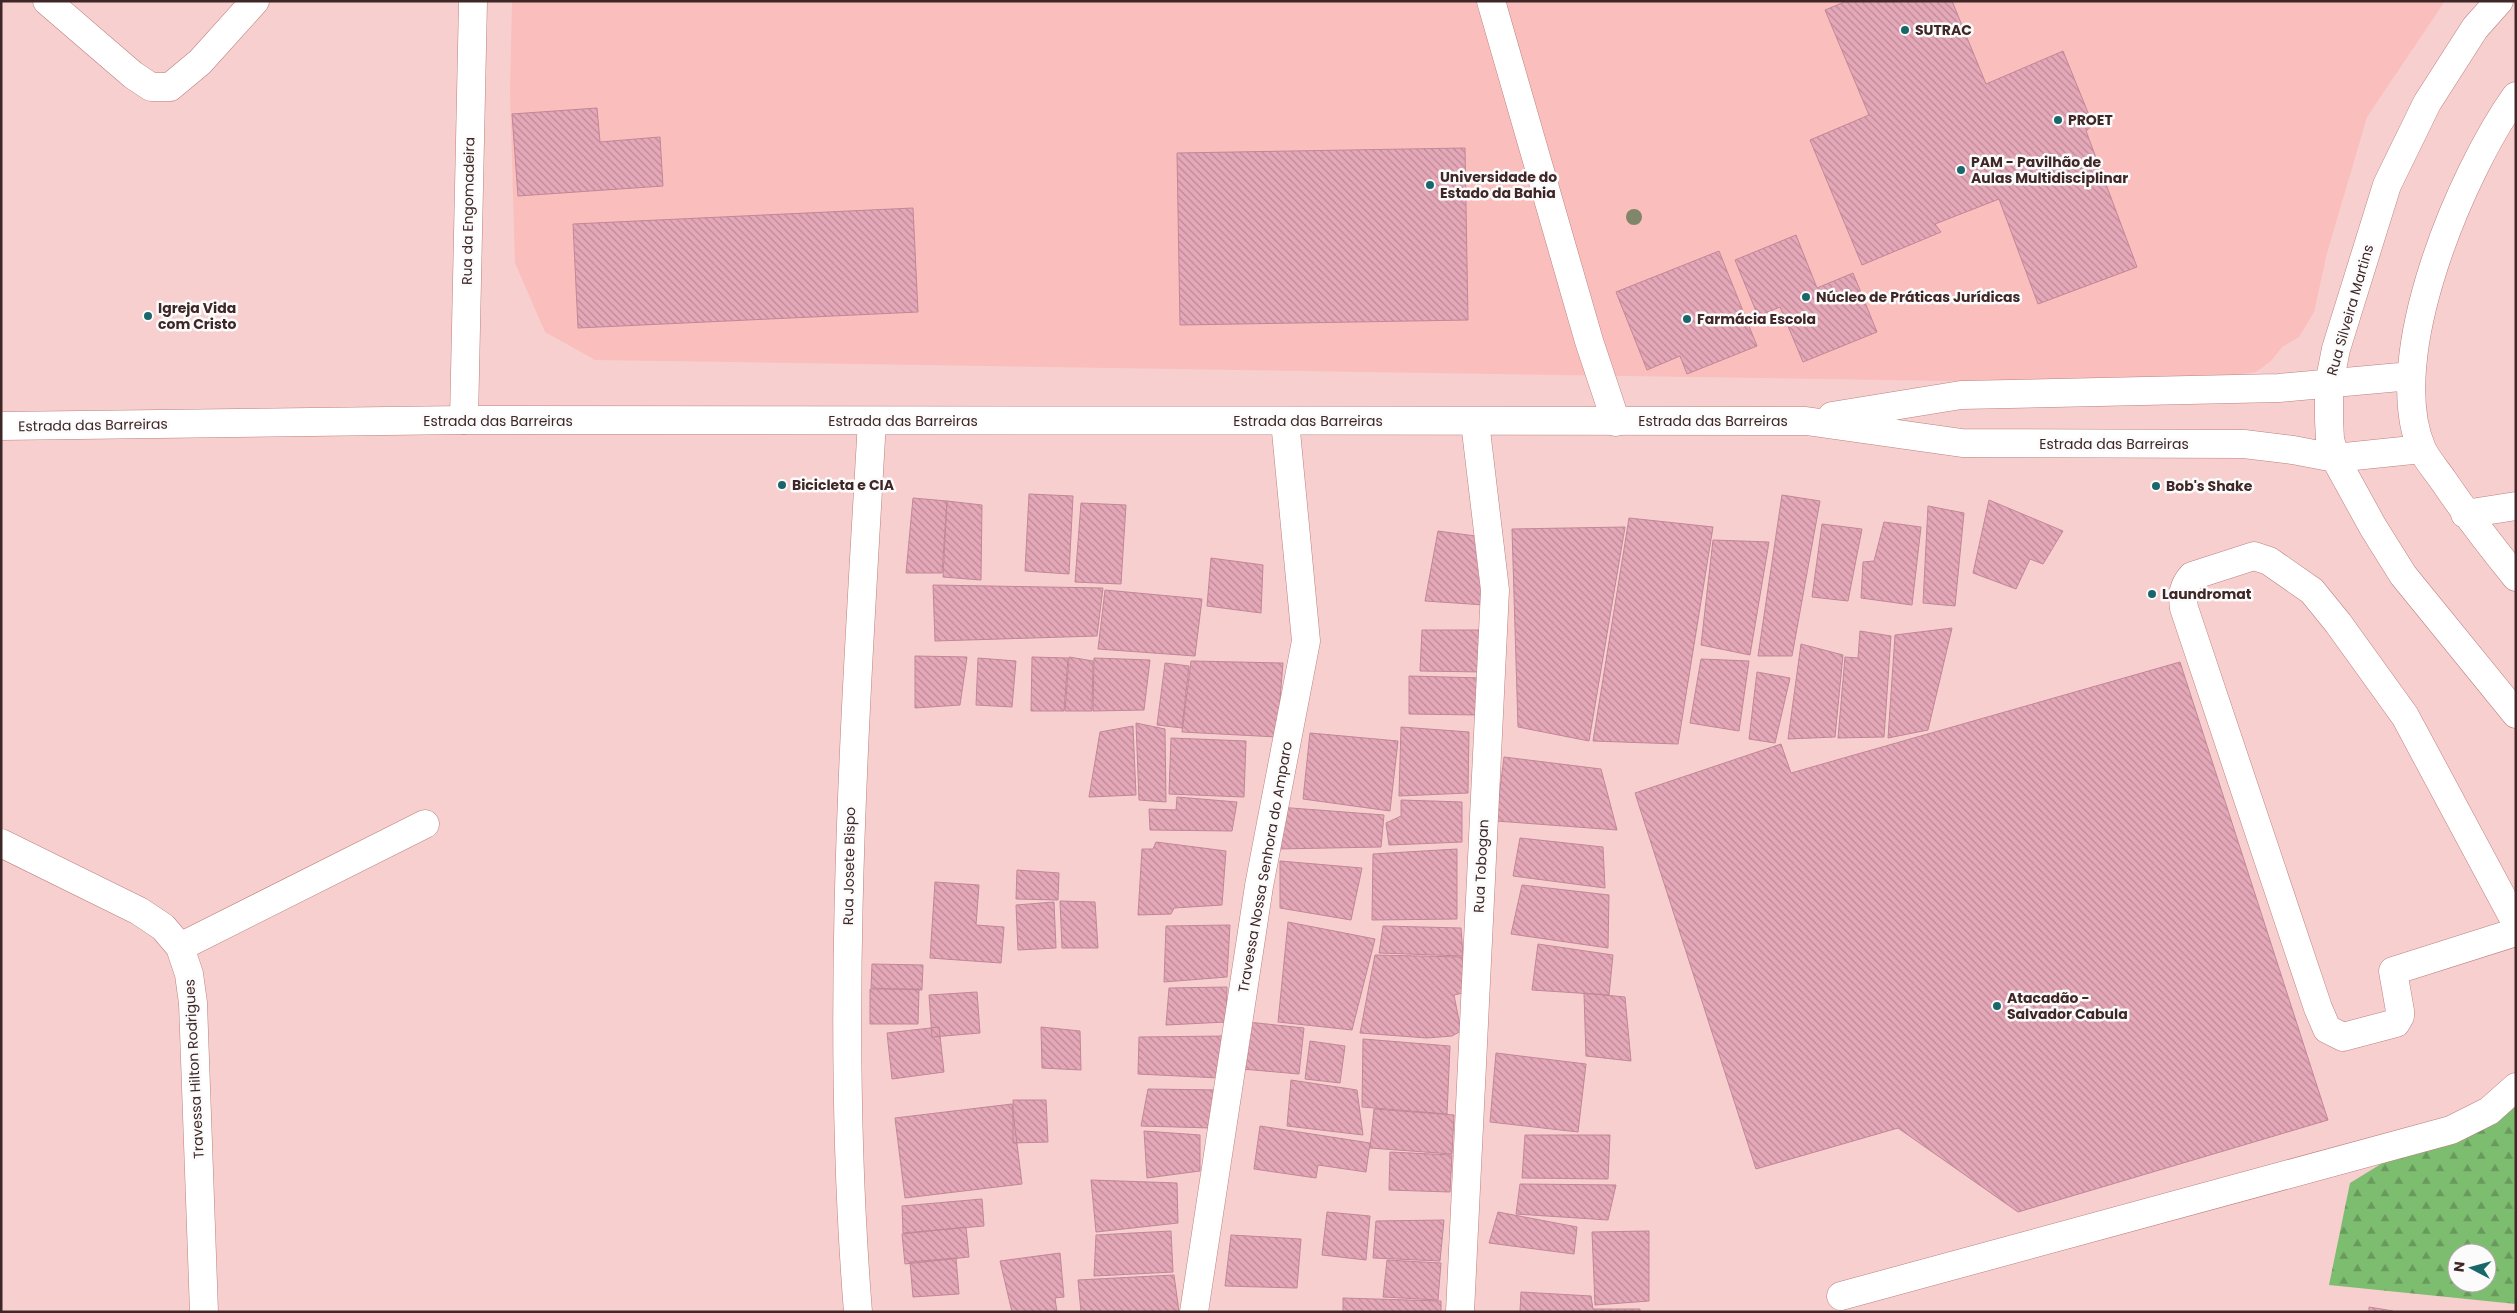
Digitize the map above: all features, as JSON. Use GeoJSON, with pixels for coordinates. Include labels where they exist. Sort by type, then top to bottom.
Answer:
{"type":"FeatureCollection","features":[{"type":"Feature","properties":{"kind":"main road"},"geometry":{"type":"LineString","coordinates":[[47,1],[133,74],[151,86],[170,87],[200,62],[255,1]]}},
{"type":"Feature","properties":{"kind":"main road","name":"Rua da Engomadeira"},"geometry":{"type":"LineString","coordinates":[[464,420],[473,1]]}},
{"type":"Feature","properties":{"kind":"main road"},"geometry":{"type":"LineString","coordinates":[[1491,1],[1589,341],[1616,422]]}},
{"type":"Feature","properties":{"kind":"main road","name":"Rua Silveira Martins"},"geometry":{"type":"LineString","coordinates":[[2499,1],[2475,28],[2427,103],[2387,185],[2344,321],[2329,384],[2330,439],[2335,458],[2372,527],[2403,575],[2516,714]]}},
{"type":"Feature","properties":{"kind":"main road"},"geometry":{"type":"LineString","coordinates":[[2516,96],[2504,112],[2456,203],[2422,304],[2411,376],[2412,405],[2422,449],[2466,514],[2516,577]]}},
{"type":"Feature","properties":{"kind":"main road","name":"Estrada das Barreiras"},"geometry":{"type":"LineString","coordinates":[[1806,421],[1962,395],[2279,388],[2411,376]]}},
{"type":"Feature","properties":{"kind":"main road","name":"Estrada das Barreiras"},"geometry":{"type":"LineString","coordinates":[[1,426],[464,420],[1806,421],[1962,443],[2244,444],[2293,450],[2335,458],[2422,449]]}},
{"type":"Feature","properties":{"kind":"main road","name":"Rua Josete Bispo"},"geometry":{"type":"LineString","coordinates":[[858,1312],[850,1221],[847,978],[850,805],[872,421]]}},
{"type":"Feature","properties":{"kind":"main road","name":"Travessa Nossa Senhora do Amparo"},"geometry":{"type":"LineString","coordinates":[[1194,1312],[1259,886],[1306,641],[1285,421]]}},
{"type":"Feature","properties":{"kind":"main road","name":"Rua Tobogan"},"geometry":{"type":"LineString","coordinates":[[1460,1312],[1495,590],[1475,422]]}},
{"type":"Feature","properties":{"kind":"main road"},"geometry":{"type":"LineString","coordinates":[[2466,514],[2516,506]]}},
{"type":"Feature","properties":{"kind":"main road"},"geometry":{"type":"LineString","coordinates":[[2516,923],[2405,716],[2338,622],[2312,591],[2269,561],[2254,556],[2192,576],[2186,584],[2182,599],[2184,608],[2318,1008],[2327,1029],[2343,1037],[2396,1023],[2400,1011],[2392,971],[2516,932]]}},
{"type":"Feature","properties":{"kind":"main road"},"geometry":{"type":"LineString","coordinates":[[180,948],[425,824]]}},
{"type":"Feature","properties":{"kind":"main road","name":"Travessa Hilton Rodrigues"},"geometry":{"type":"LineString","coordinates":[[1,843],[139,911],[163,927],[180,948],[189,974],[193,1004],[204,1312]]}},
{"type":"Feature","properties":{"kind":"main road"},"geometry":{"type":"LineString","coordinates":[[1841,1296],[2451,1130],[2489,1111],[2516,1087]]}},
{"type":"Feature","properties":{"kind":"shaded area","name":"Universidade do Estado da Bahia"},"geometry":{"type":"Polygon","coordinates":[[[512,1],[2445,1],[2367,117],[2327,253],[2314,312],[2299,337],[2282,347],[2271,361],[2256,372],[2220,377],[1951,381],[595,360],[545,332],[515,263],[510,92],[512,1]]]}},
{"type":"Feature","properties":{"kind":"green space"},"geometry":{"type":"Polygon","coordinates":[[[2516,1081],[2516,1304],[2329,1285],[2350,1183],[2516,1081]]]}},
{"type":"Feature","properties":{"kind":"building","name":"PAM - Pavilhão de Aulas Multidisciplinar"},"geometry":{"type":"Polygon","coordinates":[[[1847,1],[1952,1],[1986,84],[2063,51],[2093,125],[2086,131],[2137,267],[2038,304],[1999,199],[1935,224],[1941,232],[1862,265],[1810,140],[1869,115],[1825,10],[1847,1]]]}},
{"type":"Feature","properties":{"kind":"building"},"geometry":{"type":"Polygon","coordinates":[[[597,108],[600,142],[660,137],[663,186],[518,196],[512,114],[597,108]]]}},
{"type":"Feature","properties":{"kind":"building"},"geometry":{"type":"Polygon","coordinates":[[[1465,148],[1468,320],[1180,325],[1177,153],[1465,148]]]}},
{"type":"Feature","properties":{"kind":"building"},"geometry":{"type":"Polygon","coordinates":[[[913,208],[918,312],[578,328],[573,224],[913,208]]]}},
{"type":"Feature","properties":{"kind":"building","name":"Núcleo de Práticas Jurídicas"},"geometry":{"type":"Polygon","coordinates":[[[1796,235],[1817,288],[1853,273],[1877,332],[1803,362],[1780,307],[1758,316],[1735,260],[1796,235]]]}},
{"type":"Feature","properties":{"kind":"building","name":"Farmácia Escola"},"geometry":{"type":"Polygon","coordinates":[[[1719,251],[1757,346],[1687,374],[1680,356],[1647,370],[1616,292],[1719,251]]]}},
{"type":"Feature","properties":{"kind":"building"},"geometry":{"type":"Polygon","coordinates":[[[1029,494],[1073,496],[1069,574],[1025,571],[1029,494]]]}},
{"type":"Feature","properties":{"kind":"building"},"geometry":{"type":"Polygon","coordinates":[[[1782,495],[1820,501],[1792,656],[1758,656],[1782,495]]]}},
{"type":"Feature","properties":{"kind":"building"},"geometry":{"type":"Polygon","coordinates":[[[913,498],[947,501],[942,573],[906,573],[913,498]]]}},
{"type":"Feature","properties":{"kind":"building"},"geometry":{"type":"Polygon","coordinates":[[[1989,500],[2063,531],[2043,564],[2030,559],[2016,589],[1973,573],[1989,500]]]}},
{"type":"Feature","properties":{"kind":"building"},"geometry":{"type":"Polygon","coordinates":[[[947,501],[982,505],[981,580],[943,577],[947,501]]]}},
{"type":"Feature","properties":{"kind":"building"},"geometry":{"type":"Polygon","coordinates":[[[1081,503],[1126,505],[1121,584],[1075,582],[1081,503]]]}},
{"type":"Feature","properties":{"kind":"building"},"geometry":{"type":"Polygon","coordinates":[[[1928,506],[1964,513],[1955,606],[1923,603],[1928,506]]]}},
{"type":"Feature","properties":{"kind":"building"},"geometry":{"type":"Polygon","coordinates":[[[1629,518],[1713,527],[1678,744],[1593,741],[1629,518]]]}},
{"type":"Feature","properties":{"kind":"building"},"geometry":{"type":"Polygon","coordinates":[[[1884,522],[1921,527],[1912,605],[1861,598],[1863,562],[1874,561],[1884,522]]]}},
{"type":"Feature","properties":{"kind":"building"},"geometry":{"type":"Polygon","coordinates":[[[1822,524],[1862,529],[1848,601],[1812,597],[1822,524]]]}},
{"type":"Feature","properties":{"kind":"building"},"geometry":{"type":"Polygon","coordinates":[[[1625,527],[1589,741],[1518,727],[1512,529],[1625,527]]]}},
{"type":"Feature","properties":{"kind":"building"},"geometry":{"type":"Polygon","coordinates":[[[1438,531],[1483,537],[1485,605],[1425,601],[1438,531]]]}},
{"type":"Feature","properties":{"kind":"building"},"geometry":{"type":"Polygon","coordinates":[[[1713,540],[1769,542],[1750,655],[1701,645],[1713,540]]]}},
{"type":"Feature","properties":{"kind":"building"},"geometry":{"type":"Polygon","coordinates":[[[1211,558],[1263,565],[1261,613],[1207,606],[1211,558]]]}},
{"type":"Feature","properties":{"kind":"building"},"geometry":{"type":"Polygon","coordinates":[[[933,585],[1103,588],[1097,636],[935,641],[933,585]]]}},
{"type":"Feature","properties":{"kind":"building"},"geometry":{"type":"Polygon","coordinates":[[[1105,590],[1202,599],[1195,656],[1098,649],[1105,590]]]}},
{"type":"Feature","properties":{"kind":"building"},"geometry":{"type":"Polygon","coordinates":[[[1952,628],[1928,730],[1888,738],[1895,635],[1952,628]]]}},
{"type":"Feature","properties":{"kind":"building"},"geometry":{"type":"Polygon","coordinates":[[[1422,630],[1485,630],[1484,672],[1420,671],[1422,630]]]}},
{"type":"Feature","properties":{"kind":"building"},"geometry":{"type":"Polygon","coordinates":[[[1860,631],[1891,636],[1884,737],[1838,738],[1845,657],[1858,658],[1860,631]]]}},
{"type":"Feature","properties":{"kind":"building"},"geometry":{"type":"Polygon","coordinates":[[[1801,644],[1843,655],[1835,737],[1788,739],[1801,644]]]}},
{"type":"Feature","properties":{"kind":"building"},"geometry":{"type":"Polygon","coordinates":[[[915,656],[967,657],[960,705],[915,708],[915,656]]]}},
{"type":"Feature","properties":{"kind":"building"},"geometry":{"type":"Polygon","coordinates":[[[1032,657],[1068,658],[1064,711],[1031,711],[1032,657]]]}},
{"type":"Feature","properties":{"kind":"building"},"geometry":{"type":"Polygon","coordinates":[[[1069,657],[1093,661],[1092,711],[1065,711],[1069,657]]]}},
{"type":"Feature","properties":{"kind":"building"},"geometry":{"type":"Polygon","coordinates":[[[978,658],[1016,661],[1012,707],[976,705],[978,658]]]}},
{"type":"Feature","properties":{"kind":"building"},"geometry":{"type":"Polygon","coordinates":[[[1094,658],[1150,660],[1144,710],[1093,711],[1094,658]]]}},
{"type":"Feature","properties":{"kind":"building"},"geometry":{"type":"Polygon","coordinates":[[[1701,659],[1749,661],[1739,731],[1690,723],[1701,659]]]}},
{"type":"Feature","properties":{"kind":"building"},"geometry":{"type":"Polygon","coordinates":[[[1191,661],[1283,663],[1277,737],[1182,732],[1191,661]]]}},
{"type":"Feature","properties":{"kind":"building","name":"Atacadão - Salvador Cabula"},"geometry":{"type":"Polygon","coordinates":[[[2180,662],[2328,1120],[2018,1212],[1898,1128],[1756,1169],[1635,793],[1781,744],[1791,773],[2180,662]]]}},
{"type":"Feature","properties":{"kind":"building"},"geometry":{"type":"Polygon","coordinates":[[[1165,663],[1189,666],[1182,728],[1157,725],[1165,663]]]}},
{"type":"Feature","properties":{"kind":"building"},"geometry":{"type":"Polygon","coordinates":[[[1757,672],[1790,678],[1775,743],[1749,739],[1757,672]]]}},
{"type":"Feature","properties":{"kind":"building"},"geometry":{"type":"Polygon","coordinates":[[[1409,676],[1483,678],[1478,715],[1409,714],[1409,676]]]}},
{"type":"Feature","properties":{"kind":"building"},"geometry":{"type":"Polygon","coordinates":[[[1136,723],[1165,729],[1166,802],[1139,800],[1136,723]]]}},
{"type":"Feature","properties":{"kind":"building"},"geometry":{"type":"Polygon","coordinates":[[[1133,726],[1136,795],[1089,797],[1100,732],[1133,726]]]}},
{"type":"Feature","properties":{"kind":"building"},"geometry":{"type":"Polygon","coordinates":[[[1401,727],[1469,732],[1468,793],[1399,796],[1401,727]]]}},
{"type":"Feature","properties":{"kind":"building"},"geometry":{"type":"Polygon","coordinates":[[[1310,733],[1398,741],[1390,811],[1303,799],[1310,733]]]}},
{"type":"Feature","properties":{"kind":"building"},"geometry":{"type":"Polygon","coordinates":[[[1171,738],[1246,741],[1244,797],[1169,794],[1171,738]]]}},
{"type":"Feature","properties":{"kind":"building"},"geometry":{"type":"Polygon","coordinates":[[[1504,757],[1601,769],[1617,830],[1496,821],[1504,757]]]}},
{"type":"Feature","properties":{"kind":"building"},"geometry":{"type":"Polygon","coordinates":[[[1177,797],[1237,802],[1232,831],[1150,830],[1149,809],[1176,810],[1177,797]]]}},
{"type":"Feature","properties":{"kind":"building"},"geometry":{"type":"Polygon","coordinates":[[[1401,800],[1462,802],[1462,842],[1389,845],[1386,823],[1401,816],[1401,800]]]}},
{"type":"Feature","properties":{"kind":"building"},"geometry":{"type":"Polygon","coordinates":[[[1278,807],[1384,815],[1381,847],[1276,849],[1278,807]]]}},
{"type":"Feature","properties":{"kind":"building"},"geometry":{"type":"Polygon","coordinates":[[[1520,838],[1603,847],[1605,888],[1513,876],[1520,838]]]}},
{"type":"Feature","properties":{"kind":"building"},"geometry":{"type":"Polygon","coordinates":[[[1156,842],[1226,851],[1222,905],[1174,908],[1171,914],[1138,915],[1142,849],[1153,849],[1156,842]]]}},
{"type":"Feature","properties":{"kind":"building"},"geometry":{"type":"Polygon","coordinates":[[[1457,849],[1457,919],[1372,920],[1373,854],[1457,849]]]}},
{"type":"Feature","properties":{"kind":"building"},"geometry":{"type":"Polygon","coordinates":[[[1280,861],[1362,868],[1351,920],[1280,908],[1280,861]]]}},
{"type":"Feature","properties":{"kind":"building"},"geometry":{"type":"Polygon","coordinates":[[[1017,870],[1059,873],[1058,900],[1016,899],[1017,870]]]}},
{"type":"Feature","properties":{"kind":"building"},"geometry":{"type":"Polygon","coordinates":[[[935,882],[979,885],[976,925],[1004,927],[1001,963],[930,958],[935,882]]]}},
{"type":"Feature","properties":{"kind":"building"},"geometry":{"type":"Polygon","coordinates":[[[1522,885],[1609,895],[1608,948],[1511,934],[1522,885]]]}},
{"type":"Feature","properties":{"kind":"building"},"geometry":{"type":"Polygon","coordinates":[[[1060,901],[1095,902],[1098,948],[1062,948],[1060,901]]]}},
{"type":"Feature","properties":{"kind":"building"},"geometry":{"type":"Polygon","coordinates":[[[1054,902],[1056,948],[1018,950],[1016,905],[1054,902]]]}},
{"type":"Feature","properties":{"kind":"building"},"geometry":{"type":"Polygon","coordinates":[[[1288,922],[1375,939],[1352,1030],[1278,1022],[1288,922]]]}},
{"type":"Feature","properties":{"kind":"building"},"geometry":{"type":"Polygon","coordinates":[[[1230,925],[1227,977],[1164,982],[1166,926],[1230,925]]]}},
{"type":"Feature","properties":{"kind":"building"},"geometry":{"type":"Polygon","coordinates":[[[1383,926],[1461,928],[1463,956],[1379,953],[1383,926]]]}},
{"type":"Feature","properties":{"kind":"building"},"geometry":{"type":"Polygon","coordinates":[[[1538,944],[1613,955],[1609,995],[1532,990],[1538,944]]]}},
{"type":"Feature","properties":{"kind":"building"},"geometry":{"type":"Polygon","coordinates":[[[1375,955],[1463,957],[1463,993],[1454,995],[1461,1031],[1452,1036],[1427,1038],[1360,1033],[1375,955]]]}},
{"type":"Feature","properties":{"kind":"building"},"geometry":{"type":"Polygon","coordinates":[[[872,964],[923,965],[922,990],[871,988],[872,964]]]}},
{"type":"Feature","properties":{"kind":"building"},"geometry":{"type":"Polygon","coordinates":[[[1227,987],[1226,1022],[1166,1025],[1169,988],[1227,987]]]}},
{"type":"Feature","properties":{"kind":"building"},"geometry":{"type":"Polygon","coordinates":[[[870,989],[919,989],[918,1024],[870,1024],[870,989]]]}},
{"type":"Feature","properties":{"kind":"building"},"geometry":{"type":"Polygon","coordinates":[[[977,992],[980,1033],[932,1037],[929,995],[977,992]]]}},
{"type":"Feature","properties":{"kind":"building"},"geometry":{"type":"Polygon","coordinates":[[[1584,993],[1625,997],[1631,1061],[1586,1056],[1584,993]]]}},
{"type":"Feature","properties":{"kind":"building"},"geometry":{"type":"Polygon","coordinates":[[[1248,1022],[1304,1028],[1299,1074],[1242,1069],[1248,1022]]]}},
{"type":"Feature","properties":{"kind":"building"},"geometry":{"type":"Polygon","coordinates":[[[939,1027],[944,1072],[892,1079],[887,1033],[939,1027]]]}},
{"type":"Feature","properties":{"kind":"building"},"geometry":{"type":"Polygon","coordinates":[[[1041,1027],[1080,1031],[1081,1070],[1042,1068],[1041,1027]]]}},
{"type":"Feature","properties":{"kind":"building"},"geometry":{"type":"Polygon","coordinates":[[[1225,1036],[1219,1078],[1138,1074],[1139,1037],[1225,1036]]]}},
{"type":"Feature","properties":{"kind":"building"},"geometry":{"type":"Polygon","coordinates":[[[1363,1039],[1450,1046],[1447,1114],[1362,1107],[1363,1039]]]}},
{"type":"Feature","properties":{"kind":"building"},"geometry":{"type":"Polygon","coordinates":[[[1310,1041],[1345,1046],[1340,1083],[1305,1079],[1310,1041]]]}},
{"type":"Feature","properties":{"kind":"building"},"geometry":{"type":"Polygon","coordinates":[[[1496,1053],[1586,1064],[1578,1132],[1490,1122],[1496,1053]]]}},
{"type":"Feature","properties":{"kind":"building"},"geometry":{"type":"Polygon","coordinates":[[[1291,1080],[1357,1090],[1363,1135],[1287,1126],[1291,1080]]]}},
{"type":"Feature","properties":{"kind":"building"},"geometry":{"type":"Polygon","coordinates":[[[1148,1089],[1220,1090],[1212,1128],[1141,1126],[1148,1089]]]}},
{"type":"Feature","properties":{"kind":"building"},"geometry":{"type":"Polygon","coordinates":[[[1013,1100],[1046,1100],[1048,1142],[1013,1143],[1013,1100]]]}},
{"type":"Feature","properties":{"kind":"building"},"geometry":{"type":"Polygon","coordinates":[[[1012,1104],[1022,1184],[905,1198],[895,1118],[1012,1104]]]}},
{"type":"Feature","properties":{"kind":"building"},"geometry":{"type":"Polygon","coordinates":[[[1374,1109],[1454,1115],[1452,1154],[1370,1148],[1374,1109]]]}},
{"type":"Feature","properties":{"kind":"building"},"geometry":{"type":"Polygon","coordinates":[[[1260,1126],[1370,1143],[1366,1172],[1318,1165],[1316,1178],[1254,1169],[1260,1126]]]}},
{"type":"Feature","properties":{"kind":"building"},"geometry":{"type":"Polygon","coordinates":[[[1144,1131],[1200,1135],[1200,1171],[1147,1178],[1144,1131]]]}},
{"type":"Feature","properties":{"kind":"building"},"geometry":{"type":"Polygon","coordinates":[[[1525,1135],[1610,1135],[1608,1179],[1522,1178],[1525,1135]]]}},
{"type":"Feature","properties":{"kind":"building"},"geometry":{"type":"Polygon","coordinates":[[[1390,1152],[1452,1155],[1450,1192],[1389,1190],[1390,1152]]]}},
{"type":"Feature","properties":{"kind":"building"},"geometry":{"type":"Polygon","coordinates":[[[1091,1180],[1177,1183],[1178,1223],[1096,1232],[1091,1180]]]}},
{"type":"Feature","properties":{"kind":"building"},"geometry":{"type":"Polygon","coordinates":[[[1520,1184],[1616,1185],[1608,1220],[1516,1214],[1520,1184]]]}},
{"type":"Feature","properties":{"kind":"building"},"geometry":{"type":"Polygon","coordinates":[[[982,1199],[984,1226],[903,1233],[902,1206],[982,1199]]]}},
{"type":"Feature","properties":{"kind":"building"},"geometry":{"type":"Polygon","coordinates":[[[1327,1212],[1370,1216],[1366,1260],[1322,1255],[1327,1212]]]}},
{"type":"Feature","properties":{"kind":"building"},"geometry":{"type":"Polygon","coordinates":[[[1498,1212],[1577,1227],[1574,1254],[1489,1243],[1498,1212]]]}},
{"type":"Feature","properties":{"kind":"building"},"geometry":{"type":"Polygon","coordinates":[[[1444,1220],[1440,1261],[1373,1258],[1376,1221],[1444,1220]]]}},
{"type":"Feature","properties":{"kind":"building"},"geometry":{"type":"Polygon","coordinates":[[[966,1227],[969,1257],[905,1264],[902,1234],[966,1227]]]}},
{"type":"Feature","properties":{"kind":"building"},"geometry":{"type":"Polygon","coordinates":[[[1171,1231],[1173,1272],[1094,1276],[1096,1235],[1171,1231]]]}},
{"type":"Feature","properties":{"kind":"building"},"geometry":{"type":"Polygon","coordinates":[[[1649,1231],[1649,1301],[1595,1305],[1592,1232],[1649,1231]]]}},
{"type":"Feature","properties":{"kind":"building"},"geometry":{"type":"Polygon","coordinates":[[[1231,1235],[1301,1239],[1297,1288],[1225,1286],[1231,1235]]]}},
{"type":"Feature","properties":{"kind":"building"},"geometry":{"type":"Polygon","coordinates":[[[1060,1253],[1064,1297],[1055,1298],[1057,1312],[1012,1312],[1000,1261],[1060,1253]]]}},
{"type":"Feature","properties":{"kind":"building"},"geometry":{"type":"Polygon","coordinates":[[[956,1258],[959,1294],[913,1297],[910,1262],[956,1258]]]}},
{"type":"Feature","properties":{"kind":"building"},"geometry":{"type":"Polygon","coordinates":[[[1387,1260],[1441,1263],[1438,1300],[1383,1297],[1387,1260]]]}},
{"type":"Feature","properties":{"kind":"building"},"geometry":{"type":"Polygon","coordinates":[[[1174,1275],[1179,1312],[1081,1312],[1078,1280],[1174,1275]]]}},
{"type":"Feature","properties":{"kind":"building"},"geometry":{"type":"Polygon","coordinates":[[[1521,1292],[1591,1296],[1593,1309],[1640,1309],[1640,1312],[1520,1312],[1521,1292]]]}},
{"type":"Feature","properties":{"kind":"building"},"geometry":{"type":"Polygon","coordinates":[[[1343,1298],[1441,1301],[1441,1312],[1343,1312],[1343,1298]]]}},
{"type":"Feature","properties":{"kind":"building"},"geometry":{"type":"Polygon","coordinates":[[[2369,1307],[2393,1311],[2393,1312],[2369,1312],[2369,1307]]]}},
{"type":"Feature","properties":{"kind":"place","name":"SUTRAC"},"geometry":{"type":"Point","coordinates":[1905,30]}},
{"type":"Feature","properties":{"kind":"place","name":"PROET"},"geometry":{"type":"Point","coordinates":[2058,120]}},
{"type":"Feature","properties":{"kind":"place","name":"PAM - Pavilhão de Aulas Multidisciplinar"},"geometry":{"type":"Point","coordinates":[1961,170]}},
{"type":"Feature","properties":{"kind":"place","name":"Universidade do Estado da Bahia"},"geometry":{"type":"Point","coordinates":[1430,185]}},
{"type":"Feature","properties":{"kind":"place","name":"Núcleo de Práticas Jurídicas"},"geometry":{"type":"Point","coordinates":[1806,297]}},
{"type":"Feature","properties":{"kind":"place","name":"Igreja Vida com Cristo"},"geometry":{"type":"Point","coordinates":[148,316]}},
{"type":"Feature","properties":{"kind":"place","name":"Farmácia Escola"},"geometry":{"type":"Point","coordinates":[1687,319]}},
{"type":"Feature","properties":{"kind":"place","name":"Bicicleta e CIA"},"geometry":{"type":"Point","coordinates":[782,485]}},
{"type":"Feature","properties":{"kind":"place","name":"Bob's Shake"},"geometry":{"type":"Point","coordinates":[2156,486]}},
{"type":"Feature","properties":{"kind":"place","name":"Laundromat"},"geometry":{"type":"Point","coordinates":[2152,594]}},
{"type":"Feature","properties":{"kind":"place","name":"Atacadão - Salvador Cabula"},"geometry":{"type":"Point","coordinates":[1997,1006]}}]}
